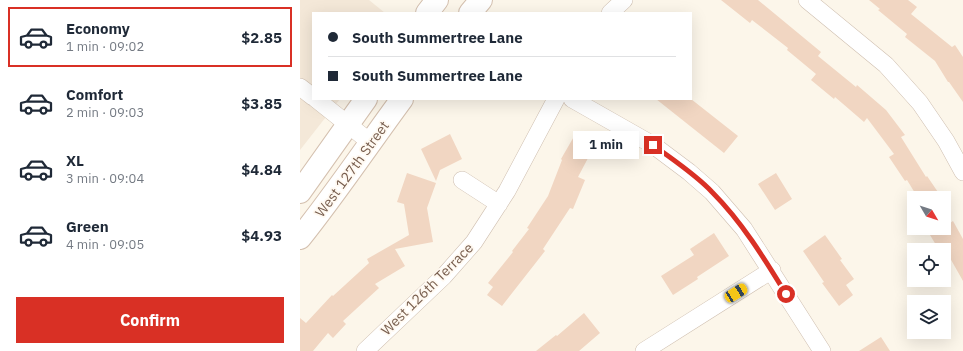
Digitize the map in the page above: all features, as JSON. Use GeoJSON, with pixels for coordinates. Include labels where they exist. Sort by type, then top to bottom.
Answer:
{"type":"FeatureCollection","features":[{"type":"Feature","properties":{"kind":"main road"},"geometry":{"type":"LineString","coordinates":[[428,12],[436,0]]}},
{"type":"Feature","properties":{"kind":"main road"},"geometry":{"type":"LineString","coordinates":[[471,12],[481,0]]}},
{"type":"Feature","properties":{"kind":"main road","name":"West 127th Street"},"geometry":{"type":"LineString","coordinates":[[300,192],[365,100]]}},
{"type":"Feature","properties":{"kind":"main road","name":"West 127th Street"},"geometry":{"type":"LineString","coordinates":[[300,238],[315,220],[401,100]]}},
{"type":"Feature","properties":{"kind":"street"},"geometry":{"type":"LineString","coordinates":[[611,12],[624,0]]}},
{"type":"Feature","properties":{"kind":"street"},"geometry":{"type":"LineString","coordinates":[[807,0],[886,65],[920,103],[946,142],[963,172]]}},
{"type":"Feature","properties":{"kind":"street"},"geometry":{"type":"LineString","coordinates":[[300,87],[312,96]]}},
{"type":"Feature","properties":{"kind":"street"},"geometry":{"type":"LineString","coordinates":[[317,100],[370,142]]}},
{"type":"Feature","properties":{"kind":"street","name":"West 126th Terrace"},"geometry":{"type":"LineString","coordinates":[[366,351],[459,260],[474,242],[507,191],[555,100]]}},
{"type":"Feature","properties":{"kind":"street"},"geometry":{"type":"LineString","coordinates":[[574,100],[653,145],[690,172],[712,192],[744,229],[772,270],[822,351]]}},
{"type":"Feature","properties":{"kind":"street"},"geometry":{"type":"LineString","coordinates":[[462,180],[499,204]]}},
{"type":"Feature","properties":{"kind":"street"},"geometry":{"type":"LineString","coordinates":[[644,351],[772,270]]}},
{"type":"Feature","properties":{"kind":"shaded area"},"geometry":{"type":"Polygon","coordinates":[[[300,0],[369,0],[384,12],[312,12],[312,100],[339,100],[300,150],[300,0]]]}},
{"type":"Feature","properties":{"kind":"building"},"geometry":{"type":"Polygon","coordinates":[[[721,0],[758,0],[821,52],[818,56],[856,87],[857,85],[886,110],[905,135],[901,137],[926,177],[927,176],[937,191],[914,191],[889,157],[894,154],[867,118],[864,122],[835,97],[834,99],[811,80],[816,74],[787,50],[788,48],[752,20],[750,23],[721,0]]]}},
{"type":"Feature","properties":{"kind":"building"},"geometry":{"type":"Polygon","coordinates":[[[869,0],[908,0],[917,7],[911,14],[952,47],[955,45],[963,57],[963,102],[935,61],[905,37],[907,34],[878,10],[880,9],[869,0]]]}},
{"type":"Feature","properties":{"kind":"building"},"geometry":{"type":"Polygon","coordinates":[[[657,100],[692,100],[738,136],[724,153],[657,100]]]}},
{"type":"Feature","properties":{"kind":"building"},"geometry":{"type":"Polygon","coordinates":[[[576,133],[596,143],[578,177],[585,180],[573,209],[570,208],[543,249],[545,251],[502,306],[487,295],[493,287],[488,283],[529,229],[527,228],[548,196],[562,160],[561,159],[576,133]]]}},
{"type":"Feature","properties":{"kind":"building"},"geometry":{"type":"Polygon","coordinates":[[[450,134],[462,159],[440,170],[436,181],[421,149],[450,134]]]}},
{"type":"Feature","properties":{"kind":"building"},"geometry":{"type":"Polygon","coordinates":[[[407,173],[436,183],[427,208],[433,242],[395,249],[405,266],[375,284],[379,288],[343,321],[346,324],[333,338],[328,333],[313,351],[300,351],[300,318],[306,323],[332,295],[333,296],[369,263],[367,259],[409,235],[404,204],[397,202],[407,173]]]}},
{"type":"Feature","properties":{"kind":"building"},"geometry":{"type":"Polygon","coordinates":[[[776,173],[792,199],[775,210],[758,184],[776,173]]]}},
{"type":"Feature","properties":{"kind":"building"},"geometry":{"type":"Polygon","coordinates":[[[953,221],[963,239],[963,281],[951,260],[951,243],[935,243],[930,235],[951,235],[951,222],[953,221]]]}},
{"type":"Feature","properties":{"kind":"building"},"geometry":{"type":"Polygon","coordinates":[[[714,233],[729,256],[673,295],[661,276],[694,255],[690,249],[714,233]]]}},
{"type":"Feature","properties":{"kind":"building"},"geometry":{"type":"Polygon","coordinates":[[[825,235],[842,259],[840,260],[854,279],[846,285],[853,295],[839,306],[822,283],[824,282],[803,251],[825,235]]]}},
{"type":"Feature","properties":{"kind":"building"},"geometry":{"type":"Polygon","coordinates":[[[584,313],[600,333],[579,351],[536,351],[556,335],[557,336],[584,313]]]}},
{"type":"Feature","properties":{"kind":"building"},"geometry":{"type":"Polygon","coordinates":[[[881,337],[890,351],[859,351],[881,337]]]}},
{"type":"Feature","properties":{"kind":"route"},"geometry":{"type":"LineString","coordinates":[[653,145],[690,172],[728,209],[744,229],[772,270],[786,294]]}}]}
